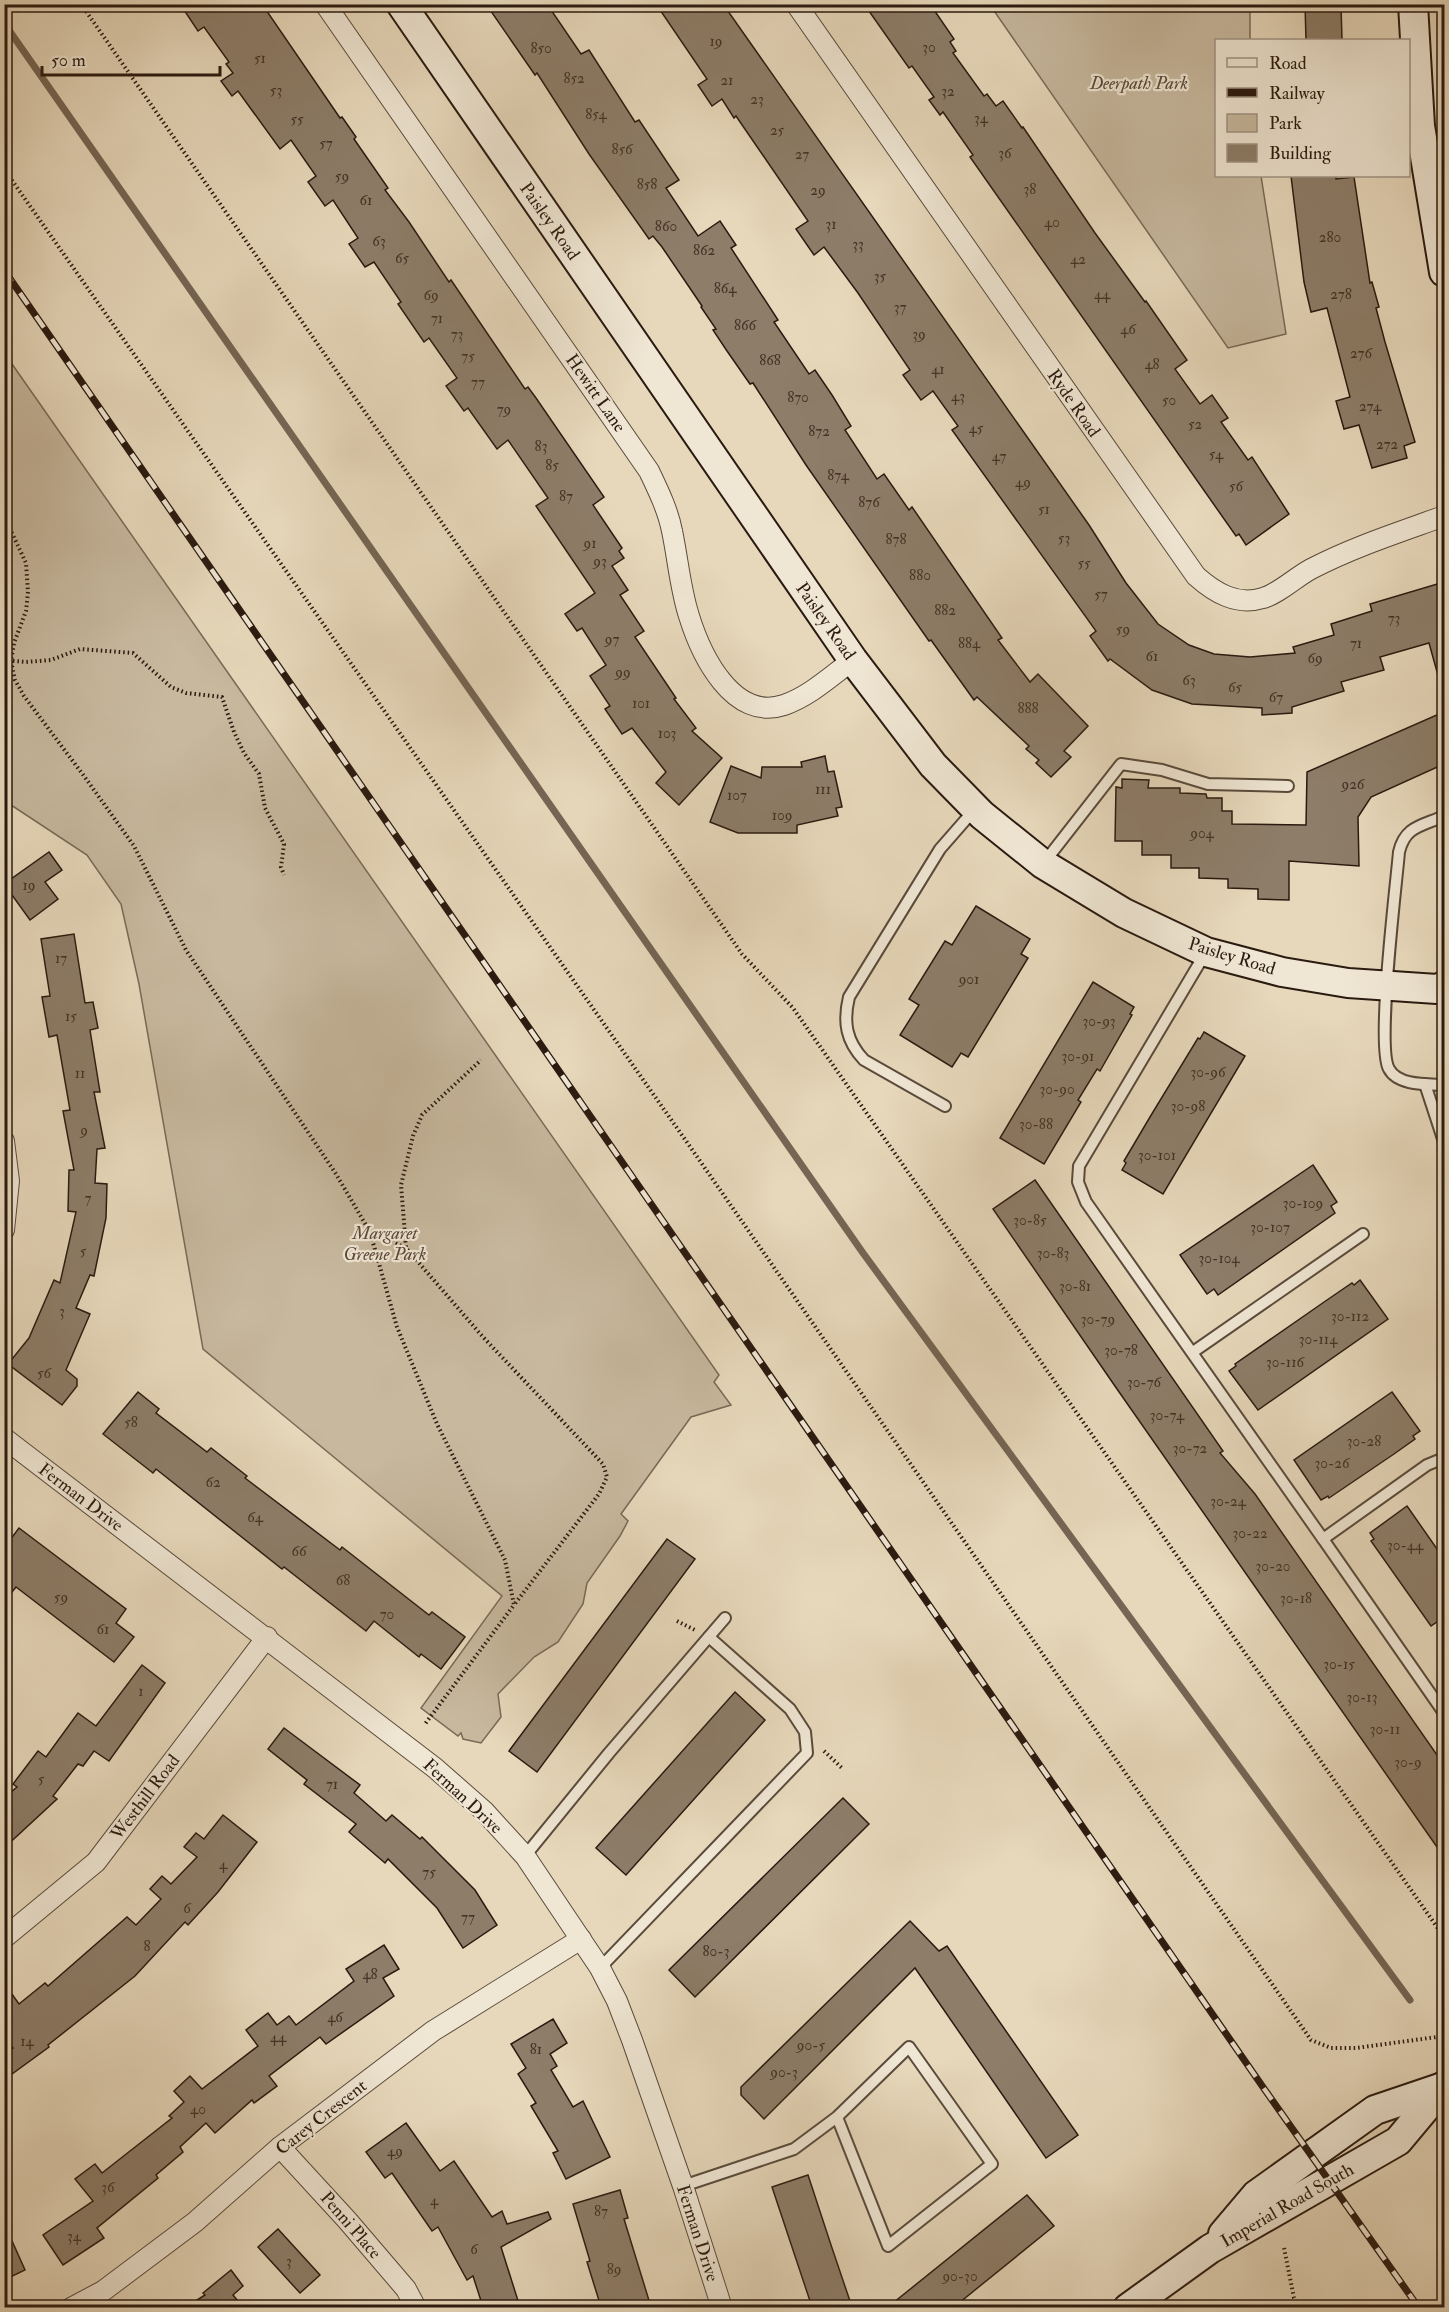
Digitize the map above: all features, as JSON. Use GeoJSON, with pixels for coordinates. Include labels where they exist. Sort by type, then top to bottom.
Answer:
{"type":"FeatureCollection","features":[{"type":"Feature","properties":{"kind":"main road","name":"Paisley Road"},"geometry":{"type":"LineString","coordinates":[[401,4],[853,660],[933,765],[976,808],[1043,864],[1124,913],[1206,952],[1282,972],[1348,983],[1442,990]]}},
{"type":"Feature","properties":{"kind":"main road"},"geometry":{"type":"LineString","coordinates":[[1413,4],[1420,126],[1443,261]]}},
{"type":"Feature","properties":{"kind":"main road","name":"Imperial Road South"},"geometry":{"type":"LineString","coordinates":[[1210,2249],[1398,2141],[1444,2086]]}},
{"type":"Feature","properties":{"kind":"main road","name":"Imperial Road South"},"geometry":{"type":"LineString","coordinates":[[1210,2249],[1256,2195],[1375,2110],[1444,2086]]}},
{"type":"Feature","properties":{"kind":"main road"},"geometry":{"type":"LineString","coordinates":[[1128,2307],[1210,2249]]}},
{"type":"Feature","properties":{"kind":"street","name":"Hewitt Lane"},"geometry":{"type":"LineString","coordinates":[[326,4],[649,471],[663,501],[672,529],[688,615],[702,650],[720,678],[740,699],[763,708],[783,705],[806,695],[853,660]]}},
{"type":"Feature","properties":{"kind":"street","name":"Ryde Road"},"geometry":{"type":"LineString","coordinates":[[796,4],[1196,576],[1214,592],[1238,600],[1264,598],[1311,569],[1341,555],[1444,516]]}},
{"type":"Feature","properties":{"kind":"street"},"geometry":{"type":"LineString","coordinates":[[4,1141],[9,1181],[4,1230]]}},
{"type":"Feature","properties":{"kind":"street","name":"Ferman Drive"},"geometry":{"type":"LineString","coordinates":[[7,1445],[267,1637],[435,1768],[484,1811],[525,1857],[600,1968],[617,2001],[683,2186],[722,2307]]}},
{"type":"Feature","properties":{"kind":"street","name":"Westhill Road"},"geometry":{"type":"LineString","coordinates":[[4,1938],[96,1862],[267,1637]]}},
{"type":"Feature","properties":{"kind":"street","name":"Carey Crescent"},"geometry":{"type":"LineString","coordinates":[[71,2307],[103,2291],[195,2222],[280,2147],[433,2031],[581,1939]]}},
{"type":"Feature","properties":{"kind":"street","name":"Penni Place"},"geometry":{"type":"LineString","coordinates":[[280,2147],[406,2289],[416,2307]]}},
{"type":"Feature","properties":{"kind":"lane"},"geometry":{"type":"LineString","coordinates":[[1434,4],[1444,6]]}},
{"type":"Feature","properties":{"kind":"lane"},"geometry":{"type":"LineString","coordinates":[[1043,864],[1121,764],[1162,770],[1208,784],[1288,786]]}},
{"type":"Feature","properties":{"kind":"lane"},"geometry":{"type":"LineString","coordinates":[[945,1106],[864,1060],[854,1050],[847,1033],[846,1012],[849,997],[940,849],[976,808]]}},
{"type":"Feature","properties":{"kind":"lane"},"geometry":{"type":"LineString","coordinates":[[1444,816],[1412,830],[1402,838],[1387,985],[1384,1047],[1388,1068],[1396,1078],[1444,1085]]}},
{"type":"Feature","properties":{"kind":"lane"},"geometry":{"type":"LineString","coordinates":[[1206,952],[1078,1166],[1078,1182],[1086,1202],[1444,1713]]}},
{"type":"Feature","properties":{"kind":"lane"},"geometry":{"type":"LineString","coordinates":[[1425,1084],[1443,1140]]}},
{"type":"Feature","properties":{"kind":"lane"},"geometry":{"type":"LineString","coordinates":[[1192,1352],[1363,1234]]}},
{"type":"Feature","properties":{"kind":"lane"},"geometry":{"type":"LineString","coordinates":[[1323,1539],[1428,1465],[1444,1458]]}},
{"type":"Feature","properties":{"kind":"lane"},"geometry":{"type":"LineString","coordinates":[[525,1857],[609,1753],[725,1618]]}},
{"type":"Feature","properties":{"kind":"lane"},"geometry":{"type":"LineString","coordinates":[[600,1968],[807,1753],[805,1732],[790,1709],[709,1637]]}},
{"type":"Feature","properties":{"kind":"lane"},"geometry":{"type":"LineString","coordinates":[[683,2186],[794,2149],[837,2117],[909,2047],[992,2164],[888,2246],[837,2117]]}},
{"type":"Feature","properties":{"kind":"path"},"geometry":{"type":"LineString","coordinates":[[81,4],[735,944],[793,1008],[1444,1937]]}},
{"type":"Feature","properties":{"kind":"path"},"geometry":{"type":"LineString","coordinates":[[4,169],[684,1138],[1311,2040],[1331,2048],[1356,2048],[1444,2036]]}},
{"type":"Feature","properties":{"kind":"path"},"geometry":{"type":"LineString","coordinates":[[4,516],[26,563],[28,592],[26,611],[14,642],[10,661],[15,680],[24,696],[134,846],[186,950],[336,1174],[370,1232],[397,1327],[437,1424],[505,1560],[514,1605]]}},
{"type":"Feature","properties":{"kind":"path"},"geometry":{"type":"LineString","coordinates":[[4,660],[51,660],[80,649],[134,653],[171,687],[186,693],[222,697],[244,753],[259,774],[265,808],[284,844],[281,867],[284,875]]}},
{"type":"Feature","properties":{"kind":"path"},"geometry":{"type":"LineString","coordinates":[[406,1248],[401,1185],[413,1136],[422,1115],[481,1060]]}},
{"type":"Feature","properties":{"kind":"path"},"geometry":{"type":"LineString","coordinates":[[370,1232],[406,1248],[483,1337],[603,1464],[606,1477],[599,1494],[425,1724]]}},
{"type":"Feature","properties":{"kind":"path"},"geometry":{"type":"LineString","coordinates":[[1284,2248],[1294,2298],[1301,2307]]}},
{"type":"Feature","properties":{"kind":"green space","name":"Deerpath Park"},"geometry":{"type":"Polygon","coordinates":[[[990,5],[1250,5],[1250,39],[1215,39],[1215,177],[1261,177],[1286,334],[1228,348],[990,5]]]}},
{"type":"Feature","properties":{"kind":"green space","name":"Margaret Greene Park"},"geometry":{"type":"Polygon","coordinates":[[[5,354],[719,1375],[714,1382],[731,1405],[691,1417],[621,1514],[628,1521],[587,1583],[583,1604],[558,1642],[534,1657],[498,1694],[501,1717],[481,1743],[463,1739],[461,1733],[458,1736],[421,1708],[502,1596],[203,1349],[139,984],[121,904],[87,855],[5,801],[5,354]]]}},
{"type":"Feature","properties":{"kind":"building"},"geometry":{"type":"Polygon","coordinates":[[[180,4],[262,4],[340,118],[342,117],[356,137],[354,139],[388,188],[385,190],[449,282],[451,280],[525,389],[528,387],[536,398],[604,497],[593,505],[622,548],[619,551],[624,558],[612,566],[628,590],[620,595],[644,631],[635,637],[676,698],[674,699],[696,728],[692,731],[722,758],[679,805],[656,783],[666,772],[632,728],[622,734],[605,709],[610,706],[590,676],[606,665],[582,628],[577,631],[565,614],[595,593],[536,506],[548,498],[508,440],[497,449],[468,408],[464,411],[446,386],[457,378],[429,338],[424,342],[398,304],[401,302],[374,262],[365,267],[349,244],[358,238],[333,200],[325,206],[308,182],[316,176],[291,140],[280,149],[238,91],[232,96],[221,81],[233,73],[226,64],[229,62],[204,27],[198,31],[180,4]]]}},
{"type":"Feature","properties":{"kind":"building"},"geometry":{"type":"Polygon","coordinates":[[[486,4],[547,4],[581,54],[589,50],[635,122],[639,120],[679,180],[666,188],[698,236],[720,221],[736,245],[731,248],[778,320],[774,322],[809,374],[815,370],[832,395],[851,426],[845,430],[877,479],[884,474],[909,510],[912,507],[1002,638],[998,640],[1030,682],[1038,674],[1088,726],[1064,751],[1071,757],[1051,777],[1036,763],[1039,760],[1026,749],[1029,746],[977,697],[974,700],[931,640],[929,641],[806,465],[753,383],[750,384],[727,351],[713,330],[716,329],[702,306],[662,247],[653,236],[649,239],[589,154],[537,73],[535,75],[486,4]]]}},
{"type":"Feature","properties":{"kind":"building"},"geometry":{"type":"Polygon","coordinates":[[[656,4],[723,4],[1089,525],[1126,583],[1158,624],[1189,645],[1214,654],[1250,657],[1295,653],[1293,647],[1334,635],[1331,624],[1372,611],[1370,604],[1444,582],[1444,679],[1439,679],[1429,643],[1380,657],[1384,670],[1341,682],[1344,691],[1292,707],[1292,713],[1262,715],[1262,708],[1192,704],[1152,690],[1110,659],[1108,661],[1090,636],[1096,631],[952,430],[958,426],[933,391],[921,400],[903,375],[910,370],[858,293],[824,247],[814,255],[796,229],[808,221],[722,99],[712,106],[698,85],[707,79],[656,4]]]}},
{"type":"Feature","properties":{"kind":"building"},"geometry":{"type":"Polygon","coordinates":[[[864,4],[930,4],[954,39],[950,42],[956,51],[953,53],[984,96],[987,94],[996,106],[1003,101],[1023,127],[1095,233],[1187,360],[1175,369],[1200,404],[1212,395],[1228,418],[1221,422],[1248,460],[1252,457],[1289,514],[1246,545],[1239,534],[1236,536],[970,157],[973,155],[943,112],[940,115],[929,100],[934,97],[912,66],[909,68],[864,4]]]}},
{"type":"Feature","properties":{"kind":"building"},"geometry":{"type":"Polygon","coordinates":[[[1305,4],[1341,6],[1342,39],[1306,39],[1305,4]]]}},
{"type":"Feature","properties":{"kind":"building"},"geometry":{"type":"Polygon","coordinates":[[[1291,177],[1336,177],[1336,179],[1354,177],[1370,283],[1372,282],[1385,342],[1415,442],[1404,446],[1407,458],[1372,468],[1359,425],[1344,429],[1336,401],[1350,397],[1327,308],[1311,312],[1304,282],[1291,177]]]}},
{"type":"Feature","properties":{"kind":"building"},"geometry":{"type":"Polygon","coordinates":[[[1439,714],[1444,727],[1444,764],[1371,797],[1358,817],[1359,866],[1289,861],[1289,900],[1258,899],[1258,889],[1228,888],[1228,879],[1199,878],[1199,868],[1171,868],[1171,855],[1142,855],[1142,841],[1115,841],[1116,787],[1122,788],[1122,779],[1149,780],[1148,788],[1180,788],[1180,793],[1206,794],[1207,798],[1222,798],[1222,811],[1232,811],[1232,824],[1306,825],[1307,772],[1439,714]]]}},
{"type":"Feature","properties":{"kind":"building"},"geometry":{"type":"Polygon","coordinates":[[[825,756],[828,772],[834,771],[842,807],[836,808],[838,816],[797,825],[797,833],[738,833],[710,822],[731,766],[761,778],[762,767],[802,767],[801,762],[825,756]]]}},
{"type":"Feature","properties":{"kind":"building"},"geometry":{"type":"Polygon","coordinates":[[[49,852],[62,870],[45,882],[58,899],[30,920],[4,884],[49,852]]]}},
{"type":"Feature","properties":{"kind":"building"},"geometry":{"type":"Polygon","coordinates":[[[976,906],[1030,939],[1021,954],[1028,958],[968,1057],[961,1053],[952,1067],[900,1035],[919,1005],[909,999],[945,941],[952,945],[976,906]]]}},
{"type":"Feature","properties":{"kind":"building"},"geometry":{"type":"Polygon","coordinates":[[[74,934],[85,1003],[93,1002],[98,1028],[90,1030],[100,1092],[94,1092],[105,1148],[97,1149],[95,1183],[107,1184],[106,1218],[94,1276],[90,1275],[76,1308],[90,1314],[66,1370],[77,1379],[77,1386],[62,1405],[8,1364],[29,1338],[54,1280],[60,1283],[76,1212],[68,1211],[69,1170],[74,1170],[63,1111],[70,1110],[57,1035],[49,1037],[42,997],[50,996],[41,939],[74,934]]]}},
{"type":"Feature","properties":{"kind":"building"},"geometry":{"type":"Polygon","coordinates":[[[1093,982],[1134,1007],[1130,1014],[1132,1015],[1100,1071],[1097,1069],[1078,1100],[1081,1102],[1044,1164],[1000,1138],[1093,982]]]}},
{"type":"Feature","properties":{"kind":"building"},"geometry":{"type":"Polygon","coordinates":[[[1204,1032],[1245,1056],[1163,1194],[1122,1170],[1126,1163],[1124,1161],[1198,1038],[1200,1039],[1204,1032]]]}},
{"type":"Feature","properties":{"kind":"building"},"geometry":{"type":"Polygon","coordinates":[[[1313,1165],[1337,1202],[1331,1206],[1335,1213],[1218,1295],[1214,1289],[1207,1294],[1180,1255],[1313,1165]]]}},
{"type":"Feature","properties":{"kind":"building"},"geometry":{"type":"Polygon","coordinates":[[[1035,1180],[1223,1451],[1220,1453],[1255,1494],[1444,1765],[1444,1857],[993,1209],[1035,1180]]]}},
{"type":"Feature","properties":{"kind":"building"},"geometry":{"type":"Polygon","coordinates":[[[1360,1280],[1388,1319],[1258,1410],[1229,1371],[1236,1366],[1235,1364],[1327,1300],[1360,1280]]]}},
{"type":"Feature","properties":{"kind":"building"},"geometry":{"type":"Polygon","coordinates":[[[138,1392],[159,1409],[156,1413],[207,1452],[211,1448],[247,1476],[245,1478],[340,1550],[342,1547],[429,1615],[432,1612],[465,1637],[441,1669],[421,1654],[419,1657],[374,1621],[366,1631],[284,1567],[282,1569],[156,1469],[153,1473],[103,1434],[138,1392]]]}},
{"type":"Feature","properties":{"kind":"building"},"geometry":{"type":"Polygon","coordinates":[[[1392,1392],[1420,1431],[1413,1436],[1415,1439],[1329,1498],[1328,1496],[1321,1500],[1294,1460],[1392,1392]]]}},
{"type":"Feature","properties":{"kind":"building"},"geometry":{"type":"Polygon","coordinates":[[[1407,1506],[1444,1559],[1444,1617],[1431,1626],[1371,1541],[1374,1539],[1370,1533],[1407,1506]]]}},
{"type":"Feature","properties":{"kind":"building"},"geometry":{"type":"Polygon","coordinates":[[[19,1528],[126,1609],[116,1623],[134,1637],[114,1662],[16,1587],[4,1602],[4,1548],[19,1528]]]}},
{"type":"Feature","properties":{"kind":"building"},"geometry":{"type":"Polygon","coordinates":[[[667,1539],[695,1559],[537,1772],[509,1751],[667,1539]]]}},
{"type":"Feature","properties":{"kind":"building"},"geometry":{"type":"Polygon","coordinates":[[[142,1665],[165,1683],[109,1761],[94,1751],[83,1766],[78,1764],[53,1796],[57,1799],[4,1848],[4,1798],[17,1787],[13,1784],[38,1751],[46,1757],[78,1713],[96,1726],[142,1665]]]}},
{"type":"Feature","properties":{"kind":"building"},"geometry":{"type":"Polygon","coordinates":[[[735,1692],[765,1720],[626,1875],[596,1848],[735,1692]]]}},
{"type":"Feature","properties":{"kind":"building"},"geometry":{"type":"Polygon","coordinates":[[[284,1728],[360,1785],[354,1793],[386,1821],[392,1815],[420,1839],[422,1837],[475,1890],[497,1925],[463,1948],[437,1908],[388,1859],[385,1863],[349,1832],[356,1824],[304,1784],[307,1780],[268,1749],[284,1728]]]}},
{"type":"Feature","properties":{"kind":"building"},"geometry":{"type":"Polygon","coordinates":[[[843,1798],[869,1824],[695,1997],[669,1970],[843,1798]]]}},
{"type":"Feature","properties":{"kind":"building"},"geometry":{"type":"Polygon","coordinates":[[[223,1815],[257,1842],[218,1892],[188,1925],[185,1922],[135,1976],[48,2045],[49,2047],[12,2074],[4,2064],[4,2054],[13,2048],[4,2035],[4,1983],[19,2004],[45,1983],[48,1986],[127,1917],[136,1925],[161,1899],[150,1889],[162,1876],[171,1884],[197,1857],[184,1847],[196,1833],[204,1839],[223,1815]]]}},
{"type":"Feature","properties":{"kind":"building"},"geometry":{"type":"Polygon","coordinates":[[[910,1921],[939,1951],[947,1946],[1078,2135],[1046,2158],[915,1968],[764,2119],[741,2095],[741,2087],[910,1921]]]}},
{"type":"Feature","properties":{"kind":"building"},"geometry":{"type":"Polygon","coordinates":[[[384,1945],[399,1969],[383,1978],[394,1996],[326,2044],[320,2037],[269,2076],[277,2086],[254,2103],[252,2100],[215,2133],[206,2123],[180,2147],[183,2152],[156,2175],[158,2178],[97,2228],[104,2238],[63,2265],[43,2235],[93,2201],[75,2179],[95,2164],[102,2173],[172,2118],[169,2116],[184,2102],[174,2091],[190,2076],[202,2089],[258,2046],[246,2030],[268,2013],[277,2025],[289,2016],[296,2025],[354,1981],[346,1969],[384,1945]]]}},
{"type":"Feature","properties":{"kind":"building"},"geometry":{"type":"Polygon","coordinates":[[[553,2019],[567,2043],[550,2054],[557,2066],[551,2070],[573,2107],[583,2101],[610,2157],[566,2179],[553,2153],[558,2151],[531,2106],[536,2103],[518,2074],[526,2068],[511,2044],[553,2019]]]}},
{"type":"Feature","properties":{"kind":"building"},"geometry":{"type":"Polygon","coordinates":[[[406,2123],[440,2171],[454,2161],[492,2217],[502,2211],[507,2224],[548,2212],[551,2219],[501,2247],[520,2307],[483,2307],[473,2276],[467,2280],[438,2227],[432,2231],[392,2173],[385,2178],[366,2152],[406,2123]]]}},
{"type":"Feature","properties":{"kind":"building"},"geometry":{"type":"Polygon","coordinates":[[[808,2175],[852,2307],[812,2307],[772,2187],[808,2175]]]}},
{"type":"Feature","properties":{"kind":"building"},"geometry":{"type":"Polygon","coordinates":[[[620,2190],[628,2218],[624,2219],[651,2307],[601,2307],[587,2262],[590,2261],[573,2204],[620,2190]]]}},
{"type":"Feature","properties":{"kind":"building"},"geometry":{"type":"Polygon","coordinates":[[[1027,2195],[1054,2226],[954,2307],[888,2307],[1027,2195]]]}},
{"type":"Feature","properties":{"kind":"building"},"geometry":{"type":"Polygon","coordinates":[[[4,2223],[25,2270],[4,2280],[4,2223]]]}},
{"type":"Feature","properties":{"kind":"building"},"geometry":{"type":"Polygon","coordinates":[[[278,2229],[320,2275],[300,2293],[258,2247],[278,2229]]]}},
{"type":"Feature","properties":{"kind":"building"},"geometry":{"type":"Polygon","coordinates":[[[231,2270],[243,2286],[233,2295],[243,2307],[186,2307],[205,2295],[203,2293],[231,2270]]]}},
{"type":"Feature","properties":{"kind":"waterway"},"geometry":{"type":"LineString","coordinates":[[4,23],[863,1253],[1410,2000]]}},
{"type":"Feature","properties":{"kind":"railway"},"geometry":{"type":"LineString","coordinates":[[4,270],[1265,2090],[1419,2308]]}}]}
